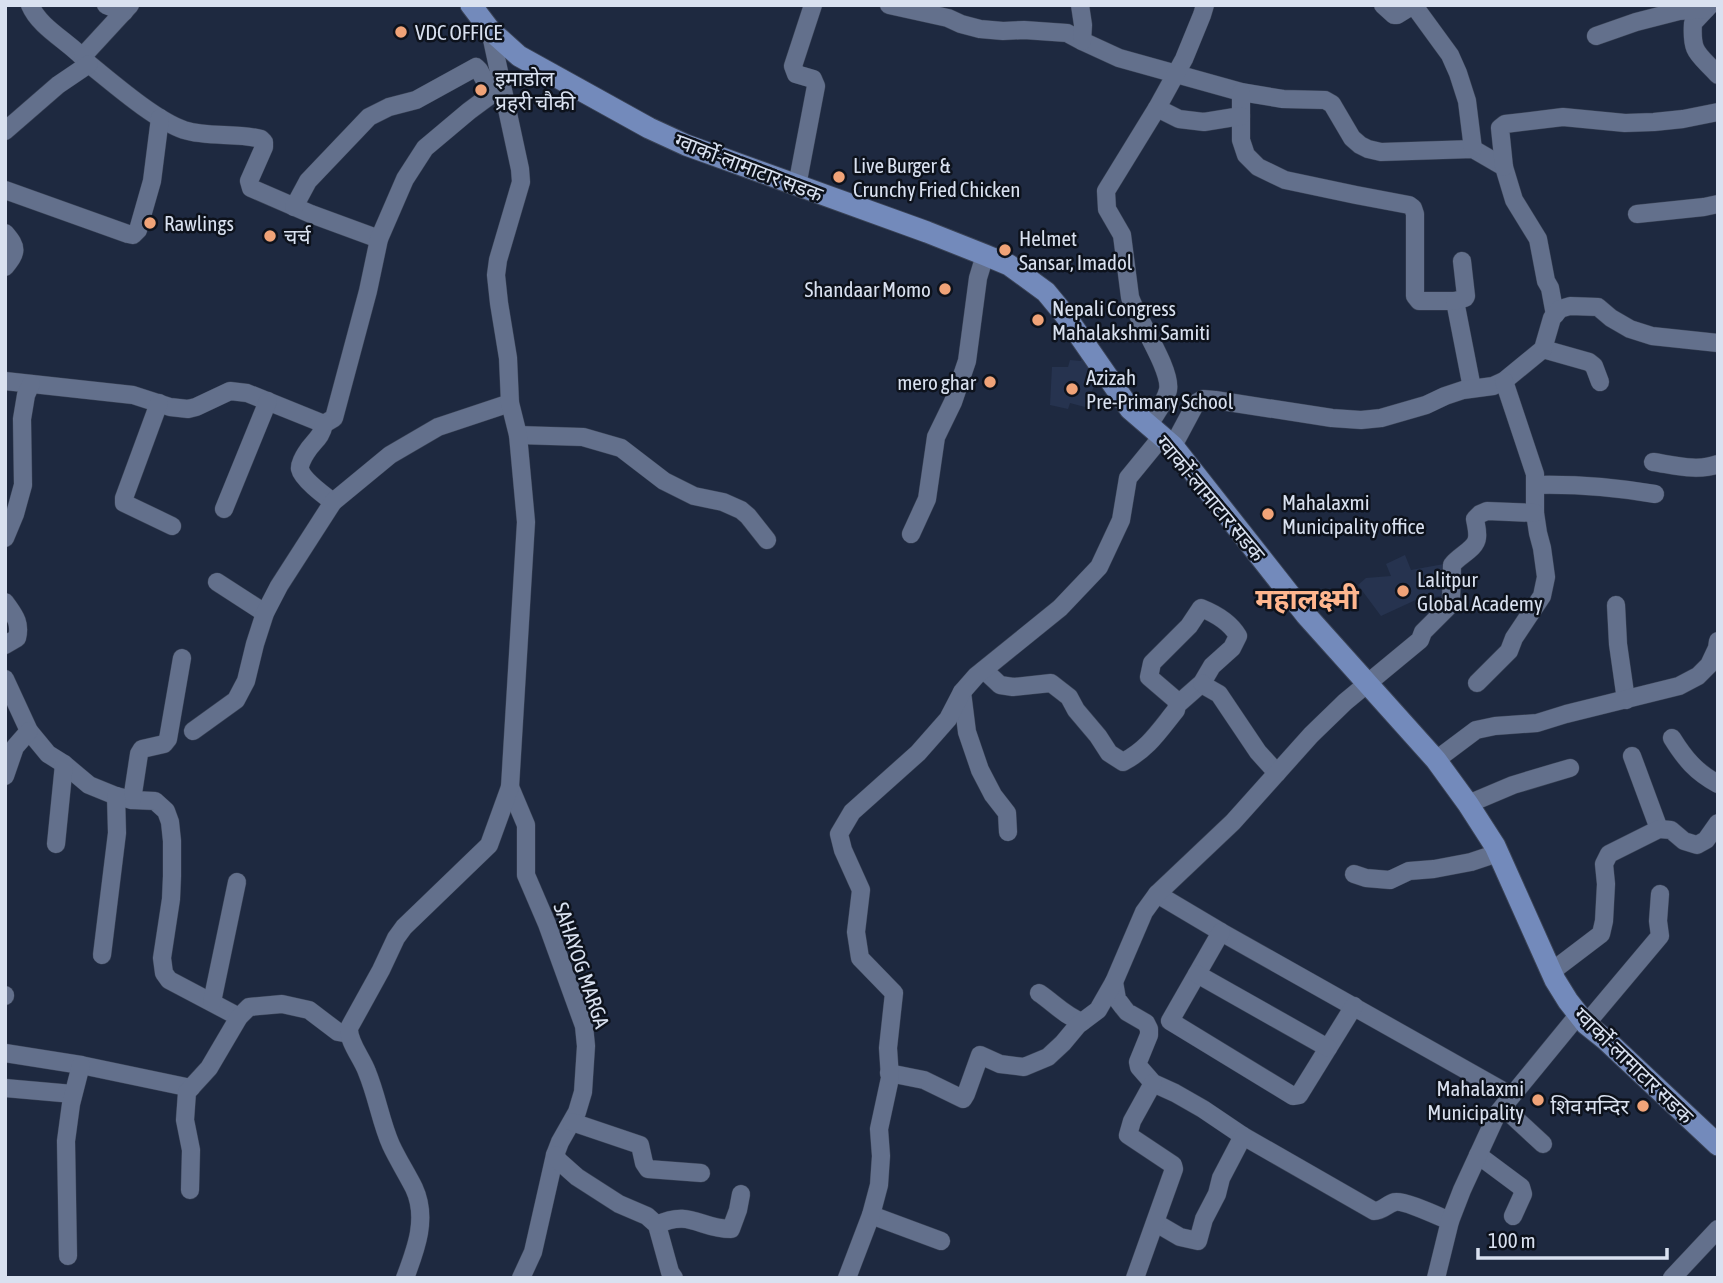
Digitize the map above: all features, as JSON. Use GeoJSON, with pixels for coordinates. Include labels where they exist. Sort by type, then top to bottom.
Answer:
{"type":"FeatureCollection","features":[{"type":"Feature","properties":{"kind":"main road","name":"ग्वार्को-लामाटार सडक"},"geometry":{"type":"LineString","coordinates":[[471,5],[490,30],[519,56],[649,128],[686,145],[985,255],[1009,265],[1046,292],[1130,410],[1161,435],[1306,615],[1436,760],[1468,804],[1498,853],[1551,972],[1568,1001],[1583,1019],[1718,1145]]}},
{"type":"Feature","properties":{"kind":"street"},"geometry":{"type":"LineString","coordinates":[[30,5],[39,19],[86,60],[160,118],[184,130],[261,139],[264,147],[249,181],[249,185],[256,190],[379,239]]}},
{"type":"Feature","properties":{"kind":"street"},"geometry":{"type":"LineString","coordinates":[[106,5],[127,8]]}},
{"type":"Feature","properties":{"kind":"street"},"geometry":{"type":"LineString","coordinates":[[797,186],[816,86],[813,79],[796,74],[793,66],[813,5]]}},
{"type":"Feature","properties":{"kind":"street"},"geometry":{"type":"LineString","coordinates":[[888,5],[948,18],[980,29],[1067,33],[1119,58],[1241,92],[1283,99],[1325,100],[1332,104],[1352,138],[1368,149],[1381,152],[1473,149],[1504,167]]}},
{"type":"Feature","properties":{"kind":"street"},"geometry":{"type":"LineString","coordinates":[[1080,5],[1082,41]]}},
{"type":"Feature","properties":{"kind":"street"},"geometry":{"type":"LineString","coordinates":[[1161,435],[1168,377],[1130,297],[1122,235],[1107,209],[1106,191],[1184,60],[1205,5]]}},
{"type":"Feature","properties":{"kind":"street"},"geometry":{"type":"LineString","coordinates":[[1383,5],[1394,15],[1410,6],[1415,7],[1450,55],[1467,101],[1473,149]]}},
{"type":"Feature","properties":{"kind":"street"},"geometry":{"type":"LineString","coordinates":[[1596,36],[1636,22],[1708,7]]}},
{"type":"Feature","properties":{"kind":"street"},"geometry":{"type":"LineString","coordinates":[[1708,7],[1693,23],[1692,40],[1695,52],[1717,72]]}},
{"type":"Feature","properties":{"kind":"street"},"geometry":{"type":"LineString","coordinates":[[5,131],[86,60],[127,8]]}},
{"type":"Feature","properties":{"kind":"street"},"geometry":{"type":"LineString","coordinates":[[405,1278],[420,1229],[421,1209],[415,1191],[390,1143],[376,1094],[349,1034],[349,1027],[404,927],[489,845],[510,787],[526,522],[518,435],[510,403],[508,358],[496,275],[521,182],[520,169],[497,92],[490,30]]}},
{"type":"Feature","properties":{"kind":"street"},"geometry":{"type":"LineString","coordinates":[[294,207],[308,181],[369,117],[389,107],[416,100],[476,67],[497,92]]}},
{"type":"Feature","properties":{"kind":"street"},"geometry":{"type":"LineString","coordinates":[[333,502],[314,488],[300,470],[300,466],[306,453],[322,434],[324,424],[334,418],[339,406],[379,239],[405,179],[425,148],[469,111],[497,92]]}},
{"type":"Feature","properties":{"kind":"street"},"geometry":{"type":"LineString","coordinates":[[1241,92],[1241,140],[1246,155],[1258,167],[1285,180],[1413,208],[1415,296],[1419,301],[1455,301],[1466,296],[1462,261]]}},
{"type":"Feature","properties":{"kind":"street"},"geometry":{"type":"LineString","coordinates":[[1157,108],[1179,119],[1204,122],[1241,116]]}},
{"type":"Feature","properties":{"kind":"street"},"geometry":{"type":"LineString","coordinates":[[1555,315],[1538,239],[1514,200],[1504,167],[1500,128],[1505,124],[1563,117],[1625,123],[1683,119],[1718,112]]}},
{"type":"Feature","properties":{"kind":"street"},"geometry":{"type":"LineString","coordinates":[[5,190],[133,235],[138,230],[152,181],[160,118]]}},
{"type":"Feature","properties":{"kind":"street"},"geometry":{"type":"LineString","coordinates":[[1637,214],[1718,204]]}},
{"type":"Feature","properties":{"kind":"street"},"geometry":{"type":"LineString","coordinates":[[5,233],[15,246],[15,255],[5,267]]}},
{"type":"Feature","properties":{"kind":"street"},"geometry":{"type":"LineString","coordinates":[[911,534],[927,499],[936,437],[953,402],[967,360],[978,278],[985,255]]}},
{"type":"Feature","properties":{"kind":"street"},"geometry":{"type":"LineString","coordinates":[[1455,301],[1472,388]]}},
{"type":"Feature","properties":{"kind":"street"},"geometry":{"type":"LineString","coordinates":[[847,1278],[871,1215],[879,1185],[879,1129],[890,1078],[888,1048],[894,993],[860,958],[856,932],[861,890],[842,850],[839,834],[852,812],[918,753],[948,719],[962,692],[976,676],[1060,607],[1099,567],[1121,520],[1128,478],[1161,435],[1203,399],[1361,420],[1381,418],[1472,388],[1493,386],[1504,381],[1543,349],[1552,318],[1560,309],[1570,306],[1598,307],[1630,329],[1652,336],[1718,343]]}},
{"type":"Feature","properties":{"kind":"street"},"geometry":{"type":"LineString","coordinates":[[1543,349],[1589,362],[1594,366],[1600,382]]}},
{"type":"Feature","properties":{"kind":"street"},"geometry":{"type":"LineString","coordinates":[[5,381],[133,395],[170,407],[188,409],[230,391],[247,393],[324,424]]}},
{"type":"Feature","properties":{"kind":"street"},"geometry":{"type":"LineString","coordinates":[[1477,683],[1509,651],[1514,638],[1542,596],[1546,577],[1535,513],[1535,474],[1504,381]]}},
{"type":"Feature","properties":{"kind":"street"},"geometry":{"type":"LineString","coordinates":[[5,538],[23,485],[22,419],[26,395],[31,384]]}},
{"type":"Feature","properties":{"kind":"street"},"geometry":{"type":"LineString","coordinates":[[224,509],[268,401]]}},
{"type":"Feature","properties":{"kind":"street"},"geometry":{"type":"LineString","coordinates":[[159,403],[124,503],[172,526]]}},
{"type":"Feature","properties":{"kind":"street"},"geometry":{"type":"LineString","coordinates":[[193,731],[236,700],[246,681],[265,612],[333,502],[390,455],[438,427],[510,403]]}},
{"type":"Feature","properties":{"kind":"street"},"geometry":{"type":"LineString","coordinates":[[518,435],[583,438],[621,448],[664,481],[694,496],[723,502],[741,510],[767,540]]}},
{"type":"Feature","properties":{"kind":"street"},"geometry":{"type":"LineString","coordinates":[[1653,462],[1694,468],[1718,464]]}},
{"type":"Feature","properties":{"kind":"street"},"geometry":{"type":"LineString","coordinates":[[1536,485],[1584,484],[1655,494]]}},
{"type":"Feature","properties":{"kind":"street"},"geometry":{"type":"LineString","coordinates":[[889,1073],[924,1080],[962,1099],[967,1094],[980,1055],[1000,1064],[1024,1068],[1048,1057],[1098,1010],[1114,982],[1144,912],[1157,894],[1233,822],[1311,735],[1367,683],[1420,640],[1423,632],[1450,605],[1452,565],[1477,541],[1475,519],[1487,511],[1535,513]]}},
{"type":"Feature","properties":{"kind":"street"},"geometry":{"type":"LineString","coordinates":[[217,582],[265,612]]}},
{"type":"Feature","properties":{"kind":"street"},"geometry":{"type":"LineString","coordinates":[[5,602],[19,628],[17,638],[5,645]]}},
{"type":"Feature","properties":{"kind":"street"},"geometry":{"type":"LineString","coordinates":[[1616,605],[1626,700]]}},
{"type":"Feature","properties":{"kind":"street"},"geometry":{"type":"LineString","coordinates":[[984,670],[1000,685],[1013,687],[1051,682],[1069,697],[1109,753],[1123,762],[1150,744],[1177,710],[1177,705],[1177,701],[1149,677],[1152,663],[1189,626],[1201,608],[1233,626],[1238,636],[1232,648],[1212,666],[1202,682],[1177,705]]}},
{"type":"Feature","properties":{"kind":"street"},"geometry":{"type":"LineString","coordinates":[[1436,760],[1476,730],[1536,723],[1679,686],[1698,676],[1709,665],[1718,641]]}},
{"type":"Feature","properties":{"kind":"street"},"geometry":{"type":"LineString","coordinates":[[102,955],[124,798],[142,749],[164,744],[168,739],[182,658]]}},
{"type":"Feature","properties":{"kind":"street"},"geometry":{"type":"LineString","coordinates":[[5,679],[29,731],[48,754],[89,785],[124,798],[155,801],[166,811],[172,841],[172,876],[162,958],[164,973],[169,980],[239,1017]]}},
{"type":"Feature","properties":{"kind":"street"},"geometry":{"type":"LineString","coordinates":[[1202,682],[1219,694],[1258,752],[1277,772]]}},
{"type":"Feature","properties":{"kind":"street"},"geometry":{"type":"LineString","coordinates":[[962,692],[967,732],[993,795],[1007,813],[1008,832]]}},
{"type":"Feature","properties":{"kind":"street"},"geometry":{"type":"LineString","coordinates":[[5,776],[15,747],[29,731]]}},
{"type":"Feature","properties":{"kind":"street"},"geometry":{"type":"LineString","coordinates":[[1672,738],[1684,758],[1718,784]]}},
{"type":"Feature","properties":{"kind":"street"},"geometry":{"type":"LineString","coordinates":[[1632,756],[1659,830]]}},
{"type":"Feature","properties":{"kind":"street"},"geometry":{"type":"LineString","coordinates":[[56,844],[64,764]]}},
{"type":"Feature","properties":{"kind":"street"},"geometry":{"type":"LineString","coordinates":[[1468,804],[1513,785],[1570,768]]}},
{"type":"Feature","properties":{"kind":"street","name":"SAHAYOG MARGA"},"geometry":{"type":"LineString","coordinates":[[510,787],[526,825],[526,875],[584,1026],[586,1046],[583,1092],[578,1112],[555,1155],[533,1252],[521,1278]]}},
{"type":"Feature","properties":{"kind":"street"},"geometry":{"type":"LineString","coordinates":[[1551,972],[1601,934],[1606,884],[1604,864],[1609,854],[1659,830],[1671,830],[1684,841],[1712,847],[1718,823]]}},
{"type":"Feature","properties":{"kind":"street"},"geometry":{"type":"LineString","coordinates":[[1354,874],[1390,880],[1409,871],[1471,862],[1498,853]]}},
{"type":"Feature","properties":{"kind":"street"},"geometry":{"type":"LineString","coordinates":[[212,1003],[237,883]]}},
{"type":"Feature","properties":{"kind":"street"},"geometry":{"type":"LineString","coordinates":[[1157,894],[1221,933],[1505,1092],[1507,1102],[1543,1144]]}},
{"type":"Feature","properties":{"kind":"street"},"geometry":{"type":"LineString","coordinates":[[1436,1278],[1450,1221],[1497,1114],[1661,936],[1658,912],[1661,894]]}},
{"type":"Feature","properties":{"kind":"street"},"geometry":{"type":"LineString","coordinates":[[1221,933],[1170,1019],[1171,1023],[1293,1096],[1299,1095],[1354,1006]]}},
{"type":"Feature","properties":{"kind":"street"},"geometry":{"type":"LineString","coordinates":[[1197,974],[1328,1048]]}},
{"type":"Feature","properties":{"kind":"street"},"geometry":{"type":"LineString","coordinates":[[1114,982],[1117,999],[1123,1007],[1149,1028],[1149,1035],[1138,1062],[1153,1083],[1203,1109],[1243,1136],[1374,1211],[1383,1210],[1392,1203],[1402,1202],[1450,1221]]}},
{"type":"Feature","properties":{"kind":"street"},"geometry":{"type":"LineString","coordinates":[[1039,993],[1069,1018],[1082,1023]]}},
{"type":"Feature","properties":{"kind":"street"},"geometry":{"type":"LineString","coordinates":[[190,1190],[191,1150],[185,1120],[187,1092],[209,1068],[239,1017],[249,1007],[282,1004],[309,1010],[338,1032],[349,1034]]}},
{"type":"Feature","properties":{"kind":"street"},"geometry":{"type":"LineString","coordinates":[[5,1053],[81,1065],[191,1088]]}},
{"type":"Feature","properties":{"kind":"street"},"geometry":{"type":"LineString","coordinates":[[68,1256],[66,1142],[73,1094],[81,1065]]}},
{"type":"Feature","properties":{"kind":"street"},"geometry":{"type":"LineString","coordinates":[[1135,1278],[1174,1167],[1128,1135],[1132,1121],[1153,1083]]}},
{"type":"Feature","properties":{"kind":"street"},"geometry":{"type":"LineString","coordinates":[[5,1087],[73,1094]]}},
{"type":"Feature","properties":{"kind":"street"},"geometry":{"type":"LineString","coordinates":[[572,1122],[640,1145],[648,1169],[701,1173]]}},
{"type":"Feature","properties":{"kind":"street"},"geometry":{"type":"LineString","coordinates":[[1156,1223],[1180,1237],[1198,1241],[1221,1178],[1243,1136]]}},
{"type":"Feature","properties":{"kind":"street"},"geometry":{"type":"LineString","coordinates":[[555,1155],[577,1177],[620,1204],[647,1216],[657,1225],[674,1278]]}},
{"type":"Feature","properties":{"kind":"street"},"geometry":{"type":"LineString","coordinates":[[1478,1155],[1521,1188],[1522,1194],[1513,1216]]}},
{"type":"Feature","properties":{"kind":"street"},"geometry":{"type":"LineString","coordinates":[[657,1225],[669,1219],[680,1218],[718,1229],[731,1229],[741,1194]]}},
{"type":"Feature","properties":{"kind":"street"},"geometry":{"type":"LineString","coordinates":[[871,1215],[941,1241]]}},
{"type":"Feature","properties":{"kind":"street"},"geometry":{"type":"LineString","coordinates":[[1672,1278],[1718,1229]]}},
{"type":"Feature","properties":{"kind":"shaded area","name":"Azizah Pre-Primary School"},"geometry":{"type":"Polygon","coordinates":[[[1082,357],[1099,375],[1085,407],[1070,403],[1068,409],[1050,405],[1052,367],[1068,367],[1070,360],[1081,361],[1082,357]]]}},
{"type":"Feature","properties":{"kind":"shaded area","name":"Lalitpur Global Academy"},"geometry":{"type":"Polygon","coordinates":[[[1405,555],[1411,570],[1444,564],[1444,596],[1420,598],[1381,616],[1358,585],[1366,578],[1391,576],[1386,564],[1405,555]]]}},
{"type":"Feature","properties":{"kind":"place","name":"VDC OFFICE"},"geometry":{"type":"Point","coordinates":[401,32]}},
{"type":"Feature","properties":{"kind":"place","name":"इमाडोल प्रहरी चौकी"},"geometry":{"type":"Point","coordinates":[481,90]}},
{"type":"Feature","properties":{"kind":"place","name":"Live Burger & Crunchy Fried Chicken"},"geometry":{"type":"Point","coordinates":[839,177]}},
{"type":"Feature","properties":{"kind":"place","name":"Rawlings"},"geometry":{"type":"Point","coordinates":[150,223]}},
{"type":"Feature","properties":{"kind":"place","name":"चर्च"},"geometry":{"type":"Point","coordinates":[270,236]}},
{"type":"Feature","properties":{"kind":"place","name":"Helmet Sansar, Imadol"},"geometry":{"type":"Point","coordinates":[1005,250]}},
{"type":"Feature","properties":{"kind":"place","name":"Shandaar Momo"},"geometry":{"type":"Point","coordinates":[945,289]}},
{"type":"Feature","properties":{"kind":"place","name":"Nepali Congress Mahalakshmi Samiti"},"geometry":{"type":"Point","coordinates":[1038,320]}},
{"type":"Feature","properties":{"kind":"place","name":"mero ghar"},"geometry":{"type":"Point","coordinates":[990,382]}},
{"type":"Feature","properties":{"kind":"place","name":"Azizah Pre-Primary School"},"geometry":{"type":"Point","coordinates":[1072,389]}},
{"type":"Feature","properties":{"kind":"place","name":"Mahalaxmi Municipality office"},"geometry":{"type":"Point","coordinates":[1268,514]}},
{"type":"Feature","properties":{"kind":"place","name":"Lalitpur Global Academy"},"geometry":{"type":"Point","coordinates":[1403,591]}},
{"type":"Feature","properties":{"kind":"place","name":"Mahalaxmi Municipality"},"geometry":{"type":"Point","coordinates":[1538,1100]}},
{"type":"Feature","properties":{"kind":"place","name":"शिव मन्दिर"},"geometry":{"type":"Point","coordinates":[1643,1106]}},
{"type":"Feature","properties":{"kind":"district","name":"महालक्ष्मी"},"geometry":{"type":"Point","coordinates":[1307,599]}}]}
